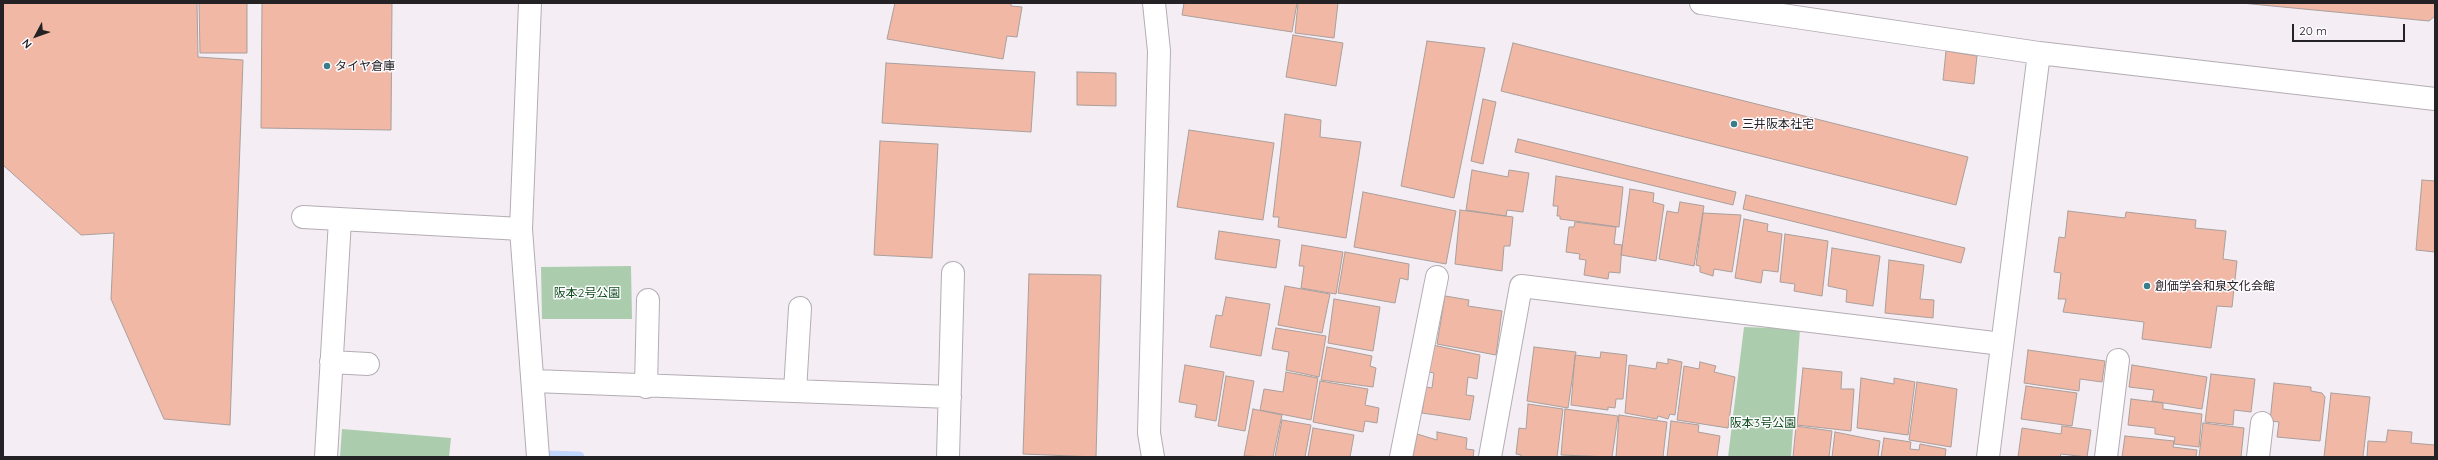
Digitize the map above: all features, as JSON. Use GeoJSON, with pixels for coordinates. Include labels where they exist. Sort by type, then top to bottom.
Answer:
{"type":"FeatureCollection","features":[{"type":"Feature","properties":{"kind":"street"},"geometry":{"type":"LineString","coordinates":[[530,3],[521,229],[534,381],[538,457]]}},
{"type":"Feature","properties":{"kind":"street"},"geometry":{"type":"LineString","coordinates":[[1154,3],[1159,51],[1149,433],[1154,457]]}},
{"type":"Feature","properties":{"kind":"street"},"geometry":{"type":"LineString","coordinates":[[1701,3],[2039,53],[2435,99]]}},
{"type":"Feature","properties":{"kind":"street"},"geometry":{"type":"LineString","coordinates":[[1988,457],[2039,53]]}},
{"type":"Feature","properties":{"kind":"street"},"geometry":{"type":"LineString","coordinates":[[303,217],[521,229]]}},
{"type":"Feature","properties":{"kind":"street"},"geometry":{"type":"LineString","coordinates":[[326,457],[340,220]]}},
{"type":"Feature","properties":{"kind":"street"},"geometry":{"type":"LineString","coordinates":[[948,457],[953,273]]}},
{"type":"Feature","properties":{"kind":"street"},"geometry":{"type":"LineString","coordinates":[[1401,457],[1437,277]]}},
{"type":"Feature","properties":{"kind":"street"},"geometry":{"type":"LineString","coordinates":[[1490,457],[1521,286],[2002,344]]}},
{"type":"Feature","properties":{"kind":"street"},"geometry":{"type":"LineString","coordinates":[[646,387],[648,300]]}},
{"type":"Feature","properties":{"kind":"street"},"geometry":{"type":"LineString","coordinates":[[795,391],[800,308]]}},
{"type":"Feature","properties":{"kind":"street"},"geometry":{"type":"LineString","coordinates":[[2106,457],[2118,360]]}},
{"type":"Feature","properties":{"kind":"street"},"geometry":{"type":"LineString","coordinates":[[331,362],[368,364]]}},
{"type":"Feature","properties":{"kind":"street"},"geometry":{"type":"LineString","coordinates":[[534,381],[646,387],[795,391],[950,398]]}},
{"type":"Feature","properties":{"kind":"street"},"geometry":{"type":"LineString","coordinates":[[2258,457],[2262,424]]}},
{"type":"Feature","properties":{"kind":"green space","name":"阪本2号公園"},"geometry":{"type":"Polygon","coordinates":[[[631,266],[632,319],[542,319],[541,267],[631,266]]]}},
{"type":"Feature","properties":{"kind":"green space","name":"阪本3号公園"},"geometry":{"type":"Polygon","coordinates":[[[1744,327],[1800,329],[1791,457],[1728,457],[1744,327]]]}},
{"type":"Feature","properties":{"kind":"green space"},"geometry":{"type":"Polygon","coordinates":[[[342,429],[451,438],[449,457],[340,457],[342,429]]]}},
{"type":"Feature","properties":{"kind":"building"},"geometry":{"type":"Polygon","coordinates":[[[3,3],[197,3],[198,57],[243,60],[230,425],[164,419],[111,299],[114,233],[81,235],[3,165],[3,3]]]}},
{"type":"Feature","properties":{"kind":"building"},"geometry":{"type":"Polygon","coordinates":[[[199,3],[247,3],[247,53],[200,53],[199,3]]]}},
{"type":"Feature","properties":{"kind":"building","name":"タイヤ倉庫"},"geometry":{"type":"Polygon","coordinates":[[[262,3],[392,3],[391,130],[261,128],[262,3]]]}},
{"type":"Feature","properties":{"kind":"building"},"geometry":{"type":"Polygon","coordinates":[[[895,3],[1011,3],[1011,6],[1022,7],[1017,37],[1007,36],[1003,59],[887,39],[895,3]]]}},
{"type":"Feature","properties":{"kind":"building"},"geometry":{"type":"Polygon","coordinates":[[[1184,3],[1297,3],[1292,32],[1182,15],[1184,3]]]}},
{"type":"Feature","properties":{"kind":"building"},"geometry":{"type":"Polygon","coordinates":[[[1298,3],[1338,3],[1334,38],[1295,33],[1298,3]]]}},
{"type":"Feature","properties":{"kind":"building"},"geometry":{"type":"Polygon","coordinates":[[[2241,3],[2435,3],[2435,16],[2429,21],[2241,3]]]}},
{"type":"Feature","properties":{"kind":"building"},"geometry":{"type":"Polygon","coordinates":[[[1293,35],[1343,43],[1336,86],[1286,77],[1293,35]]]}},
{"type":"Feature","properties":{"kind":"building"},"geometry":{"type":"Polygon","coordinates":[[[1427,41],[1485,48],[1454,198],[1401,186],[1427,41]]]}},
{"type":"Feature","properties":{"kind":"building","name":"三井阪本社宅"},"geometry":{"type":"Polygon","coordinates":[[[1513,43],[1968,157],[1956,205],[1501,91],[1513,43]]]}},
{"type":"Feature","properties":{"kind":"building"},"geometry":{"type":"Polygon","coordinates":[[[1946,51],[1977,56],[1974,84],[1943,80],[1946,51]]]}},
{"type":"Feature","properties":{"kind":"building"},"geometry":{"type":"Polygon","coordinates":[[[886,63],[1035,72],[1031,132],[882,123],[886,63]]]}},
{"type":"Feature","properties":{"kind":"building"},"geometry":{"type":"Polygon","coordinates":[[[1077,72],[1116,73],[1116,106],[1077,105],[1077,72]]]}},
{"type":"Feature","properties":{"kind":"building"},"geometry":{"type":"Polygon","coordinates":[[[1483,99],[1496,102],[1483,164],[1471,161],[1483,99]]]}},
{"type":"Feature","properties":{"kind":"building"},"geometry":{"type":"Polygon","coordinates":[[[1285,114],[1321,120],[1320,137],[1361,142],[1346,238],[1278,227],[1279,217],[1273,217],[1285,114]]]}},
{"type":"Feature","properties":{"kind":"building"},"geometry":{"type":"Polygon","coordinates":[[[1189,130],[1274,143],[1263,220],[1177,207],[1189,130]]]}},
{"type":"Feature","properties":{"kind":"building"},"geometry":{"type":"Polygon","coordinates":[[[1518,139],[1736,192],[1733,205],[1515,152],[1518,139]]]}},
{"type":"Feature","properties":{"kind":"building"},"geometry":{"type":"Polygon","coordinates":[[[880,141],[938,144],[932,258],[874,255],[880,141]]]}},
{"type":"Feature","properties":{"kind":"building"},"geometry":{"type":"Polygon","coordinates":[[[1472,170],[1508,177],[1509,170],[1529,173],[1523,212],[1507,210],[1506,216],[1466,210],[1472,170]]]}},
{"type":"Feature","properties":{"kind":"building"},"geometry":{"type":"Polygon","coordinates":[[[1556,176],[1623,187],[1619,227],[1560,219],[1560,216],[1557,216],[1558,206],[1553,206],[1556,176]]]}},
{"type":"Feature","properties":{"kind":"building"},"geometry":{"type":"Polygon","coordinates":[[[2422,180],[2435,181],[2435,252],[2416,250],[2422,180]]]}},
{"type":"Feature","properties":{"kind":"building"},"geometry":{"type":"Polygon","coordinates":[[[1630,189],[1654,193],[1653,202],[1664,205],[1656,261],[1621,255],[1630,189]]]}},
{"type":"Feature","properties":{"kind":"building"},"geometry":{"type":"Polygon","coordinates":[[[1363,192],[1456,211],[1446,264],[1354,247],[1363,192]]]}},
{"type":"Feature","properties":{"kind":"building"},"geometry":{"type":"Polygon","coordinates":[[[1746,195],[1965,248],[1961,263],[1743,209],[1746,195]]]}},
{"type":"Feature","properties":{"kind":"building"},"geometry":{"type":"Polygon","coordinates":[[[1680,202],[1704,206],[1694,266],[1659,259],[1667,211],[1678,213],[1680,202]]]}},
{"type":"Feature","properties":{"kind":"building"},"geometry":{"type":"Polygon","coordinates":[[[1460,210],[1513,217],[1510,246],[1504,246],[1502,271],[1455,264],[1460,210]]]}},
{"type":"Feature","properties":{"kind":"building","name":"創価学会和泉文化会館"},"geometry":{"type":"Polygon","coordinates":[[[2068,211],[2125,218],[2126,212],[2196,220],[2195,228],[2226,231],[2223,259],[2237,261],[2232,307],[2217,306],[2211,348],[2142,339],[2144,322],[2063,312],[2066,299],[2058,299],[2061,273],[2054,272],[2059,237],[2065,238],[2068,211]]]}},
{"type":"Feature","properties":{"kind":"building"},"geometry":{"type":"Polygon","coordinates":[[[1703,213],[1741,215],[1732,272],[1714,269],[1713,276],[1700,272],[1700,266],[1696,265],[1703,213]]]}},
{"type":"Feature","properties":{"kind":"building"},"geometry":{"type":"Polygon","coordinates":[[[1744,219],[1768,224],[1767,231],[1782,234],[1778,272],[1763,270],[1761,283],[1735,278],[1744,219]]]}},
{"type":"Feature","properties":{"kind":"building"},"geometry":{"type":"Polygon","coordinates":[[[1575,222],[1616,227],[1614,244],[1622,245],[1620,273],[1609,272],[1608,279],[1584,275],[1586,260],[1579,259],[1580,254],[1566,252],[1569,227],[1574,227],[1575,222]]]}},
{"type":"Feature","properties":{"kind":"building"},"geometry":{"type":"Polygon","coordinates":[[[1219,231],[1280,240],[1276,268],[1215,259],[1219,231]]]}},
{"type":"Feature","properties":{"kind":"building"},"geometry":{"type":"Polygon","coordinates":[[[1785,234],[1828,241],[1822,296],[1794,291],[1795,284],[1780,282],[1785,234]]]}},
{"type":"Feature","properties":{"kind":"building"},"geometry":{"type":"Polygon","coordinates":[[[1302,245],[1343,252],[1336,294],[1301,288],[1304,266],[1299,266],[1302,245]]]}},
{"type":"Feature","properties":{"kind":"building"},"geometry":{"type":"Polygon","coordinates":[[[1832,248],[1880,256],[1873,306],[1846,302],[1847,290],[1828,286],[1832,248]]]}},
{"type":"Feature","properties":{"kind":"building"},"geometry":{"type":"Polygon","coordinates":[[[1345,252],[1409,264],[1408,280],[1400,278],[1395,303],[1338,293],[1345,252]]]}},
{"type":"Feature","properties":{"kind":"building"},"geometry":{"type":"Polygon","coordinates":[[[1889,260],[1924,265],[1920,299],[1934,300],[1933,318],[1885,313],[1889,260]]]}},
{"type":"Feature","properties":{"kind":"building"},"geometry":{"type":"Polygon","coordinates":[[[1029,274],[1101,275],[1096,457],[1023,454],[1029,274]]]}},
{"type":"Feature","properties":{"kind":"building"},"geometry":{"type":"Polygon","coordinates":[[[1285,286],[1330,294],[1322,333],[1278,325],[1285,286]]]}},
{"type":"Feature","properties":{"kind":"building"},"geometry":{"type":"Polygon","coordinates":[[[1445,296],[1469,300],[1468,306],[1502,311],[1496,355],[1437,344],[1445,296]]]}},
{"type":"Feature","properties":{"kind":"building"},"geometry":{"type":"Polygon","coordinates":[[[1226,297],[1270,304],[1261,356],[1210,347],[1216,315],[1222,316],[1226,297]]]}},
{"type":"Feature","properties":{"kind":"building"},"geometry":{"type":"Polygon","coordinates":[[[1334,299],[1380,307],[1373,351],[1328,343],[1334,299]]]}},
{"type":"Feature","properties":{"kind":"building"},"geometry":{"type":"Polygon","coordinates":[[[1276,328],[1326,336],[1319,377],[1286,370],[1289,352],[1272,349],[1276,328]]]}},
{"type":"Feature","properties":{"kind":"building"},"geometry":{"type":"Polygon","coordinates":[[[1433,345],[1480,355],[1477,379],[1468,377],[1466,395],[1474,396],[1470,420],[1422,413],[1426,387],[1432,388],[1434,373],[1429,372],[1433,345]]]}},
{"type":"Feature","properties":{"kind":"building"},"geometry":{"type":"Polygon","coordinates":[[[1327,347],[1372,356],[1370,366],[1376,368],[1373,387],[1321,380],[1327,347]]]}},
{"type":"Feature","properties":{"kind":"building"},"geometry":{"type":"Polygon","coordinates":[[[1534,347],[1576,352],[1568,408],[1527,401],[1534,347]]]}},
{"type":"Feature","properties":{"kind":"building"},"geometry":{"type":"Polygon","coordinates":[[[2028,350],[2105,361],[2102,382],[2080,379],[2079,391],[2024,383],[2028,350]]]}},
{"type":"Feature","properties":{"kind":"building"},"geometry":{"type":"Polygon","coordinates":[[[1601,352],[1627,355],[1623,399],[1616,399],[1615,408],[1608,407],[1608,410],[1571,405],[1575,355],[1600,358],[1601,352]]]}},
{"type":"Feature","properties":{"kind":"building"},"geometry":{"type":"Polygon","coordinates":[[[1668,359],[1682,362],[1675,415],[1670,414],[1668,419],[1658,416],[1657,419],[1625,413],[1629,365],[1656,369],[1657,362],[1668,364],[1668,359]]]}},
{"type":"Feature","properties":{"kind":"building"},"geometry":{"type":"Polygon","coordinates":[[[1700,362],[1716,366],[1714,372],[1735,377],[1728,428],[1677,420],[1684,366],[1699,369],[1700,362]]]}},
{"type":"Feature","properties":{"kind":"building"},"geometry":{"type":"Polygon","coordinates":[[[1185,365],[1224,372],[1216,421],[1195,417],[1197,405],[1179,402],[1185,365]]]}},
{"type":"Feature","properties":{"kind":"building"},"geometry":{"type":"Polygon","coordinates":[[[2132,365],[2207,377],[2202,409],[2152,401],[2154,390],[2129,387],[2132,365]]]}},
{"type":"Feature","properties":{"kind":"building"},"geometry":{"type":"Polygon","coordinates":[[[1803,368],[1842,372],[1841,389],[1854,389],[1851,431],[1797,425],[1803,368]]]}},
{"type":"Feature","properties":{"kind":"building"},"geometry":{"type":"Polygon","coordinates":[[[1286,372],[1318,378],[1311,420],[1260,410],[1264,389],[1283,392],[1286,372]]]}},
{"type":"Feature","properties":{"kind":"building"},"geometry":{"type":"Polygon","coordinates":[[[2211,374],[2255,379],[2251,412],[2234,410],[2233,425],[2205,422],[2211,374]]]}},
{"type":"Feature","properties":{"kind":"building"},"geometry":{"type":"Polygon","coordinates":[[[1226,376],[1254,381],[1245,431],[1218,426],[1226,376]]]}},
{"type":"Feature","properties":{"kind":"building"},"geometry":{"type":"Polygon","coordinates":[[[1861,378],[1894,384],[1894,378],[1915,382],[1908,435],[1857,428],[1861,378]]]}},
{"type":"Feature","properties":{"kind":"building"},"geometry":{"type":"Polygon","coordinates":[[[1320,381],[1368,389],[1365,405],[1379,408],[1377,423],[1365,421],[1363,432],[1313,422],[1320,381]]]}},
{"type":"Feature","properties":{"kind":"building"},"geometry":{"type":"Polygon","coordinates":[[[1917,382],[1957,389],[1951,447],[1909,440],[1917,382]]]}},
{"type":"Feature","properties":{"kind":"building"},"geometry":{"type":"Polygon","coordinates":[[[2274,383],[2311,387],[2311,391],[2322,393],[2325,397],[2320,441],[2277,437],[2279,422],[2270,421],[2274,383]]]}},
{"type":"Feature","properties":{"kind":"building"},"geometry":{"type":"Polygon","coordinates":[[[2026,386],[2077,393],[2072,426],[2021,419],[2026,386]]]}},
{"type":"Feature","properties":{"kind":"building"},"geometry":{"type":"Polygon","coordinates":[[[2331,393],[2370,397],[2363,457],[2324,457],[2331,393]]]}},
{"type":"Feature","properties":{"kind":"building"},"geometry":{"type":"Polygon","coordinates":[[[2131,399],[2163,403],[2163,409],[2202,414],[2199,447],[2174,444],[2175,437],[2155,434],[2155,428],[2128,425],[2131,399]]]}},
{"type":"Feature","properties":{"kind":"building"},"geometry":{"type":"Polygon","coordinates":[[[1528,404],[1563,409],[1557,457],[1521,457],[1521,455],[1516,454],[1519,428],[1526,429],[1528,404]]]}},
{"type":"Feature","properties":{"kind":"building"},"geometry":{"type":"Polygon","coordinates":[[[1253,409],[1282,415],[1273,457],[1244,456],[1253,409]]]}},
{"type":"Feature","properties":{"kind":"building"},"geometry":{"type":"Polygon","coordinates":[[[1565,409],[1618,416],[1612,457],[1561,455],[1565,409]]]}},
{"type":"Feature","properties":{"kind":"building"},"geometry":{"type":"Polygon","coordinates":[[[1619,415],[1667,422],[1663,457],[1616,457],[1619,415]]]}},
{"type":"Feature","properties":{"kind":"building"},"geometry":{"type":"Polygon","coordinates":[[[1282,420],[1311,425],[1305,457],[1275,457],[1282,420]]]}},
{"type":"Feature","properties":{"kind":"building"},"geometry":{"type":"Polygon","coordinates":[[[1671,421],[1699,425],[1698,432],[1720,436],[1717,457],[1667,457],[1671,421]]]}},
{"type":"Feature","properties":{"kind":"building"},"geometry":{"type":"Polygon","coordinates":[[[2203,423],[2244,428],[2241,457],[2199,457],[2203,423]]]}},
{"type":"Feature","properties":{"kind":"building"},"geometry":{"type":"Polygon","coordinates":[[[1796,426],[1832,431],[1829,457],[1793,457],[1796,426]]]}},
{"type":"Feature","properties":{"kind":"building"},"geometry":{"type":"Polygon","coordinates":[[[2062,426],[2091,430],[2087,457],[2061,454],[2060,457],[2018,457],[2022,428],[2061,434],[2062,426]]]}},
{"type":"Feature","properties":{"kind":"building"},"geometry":{"type":"Polygon","coordinates":[[[1313,428],[1354,435],[1350,457],[1308,457],[1313,428]]]}},
{"type":"Feature","properties":{"kind":"building"},"geometry":{"type":"Polygon","coordinates":[[[2388,430],[2412,432],[2411,443],[2435,445],[2435,457],[2367,457],[2368,441],[2386,442],[2388,430]]]}},
{"type":"Feature","properties":{"kind":"building"},"geometry":{"type":"Polygon","coordinates":[[[1437,432],[1467,438],[1466,449],[1474,450],[1473,457],[1413,457],[1417,434],[1437,440],[1437,432]]]}},
{"type":"Feature","properties":{"kind":"building"},"geometry":{"type":"Polygon","coordinates":[[[1835,432],[1880,441],[1878,457],[1832,457],[1835,432]]]}},
{"type":"Feature","properties":{"kind":"building"},"geometry":{"type":"Polygon","coordinates":[[[2125,436],[2174,441],[2173,447],[2197,450],[2196,457],[2122,457],[2125,436]]]}},
{"type":"Feature","properties":{"kind":"building"},"geometry":{"type":"Polygon","coordinates":[[[1884,438],[1911,442],[1910,449],[1919,450],[1920,444],[1946,449],[1945,457],[1881,457],[1884,438]]]}},
{"type":"Feature","properties":{"kind":"waterway"},"geometry":{"type":"LineString","coordinates":[[547,456],[579,457]]}},
{"type":"Feature","properties":{"kind":"place","name":"タイヤ倉庫"},"geometry":{"type":"Point","coordinates":[327,66]}},
{"type":"Feature","properties":{"kind":"place","name":"三井阪本社宅"},"geometry":{"type":"Point","coordinates":[1734,124]}},
{"type":"Feature","properties":{"kind":"place","name":"創価学会和泉文化会館"},"geometry":{"type":"Point","coordinates":[2147,286]}}]}
